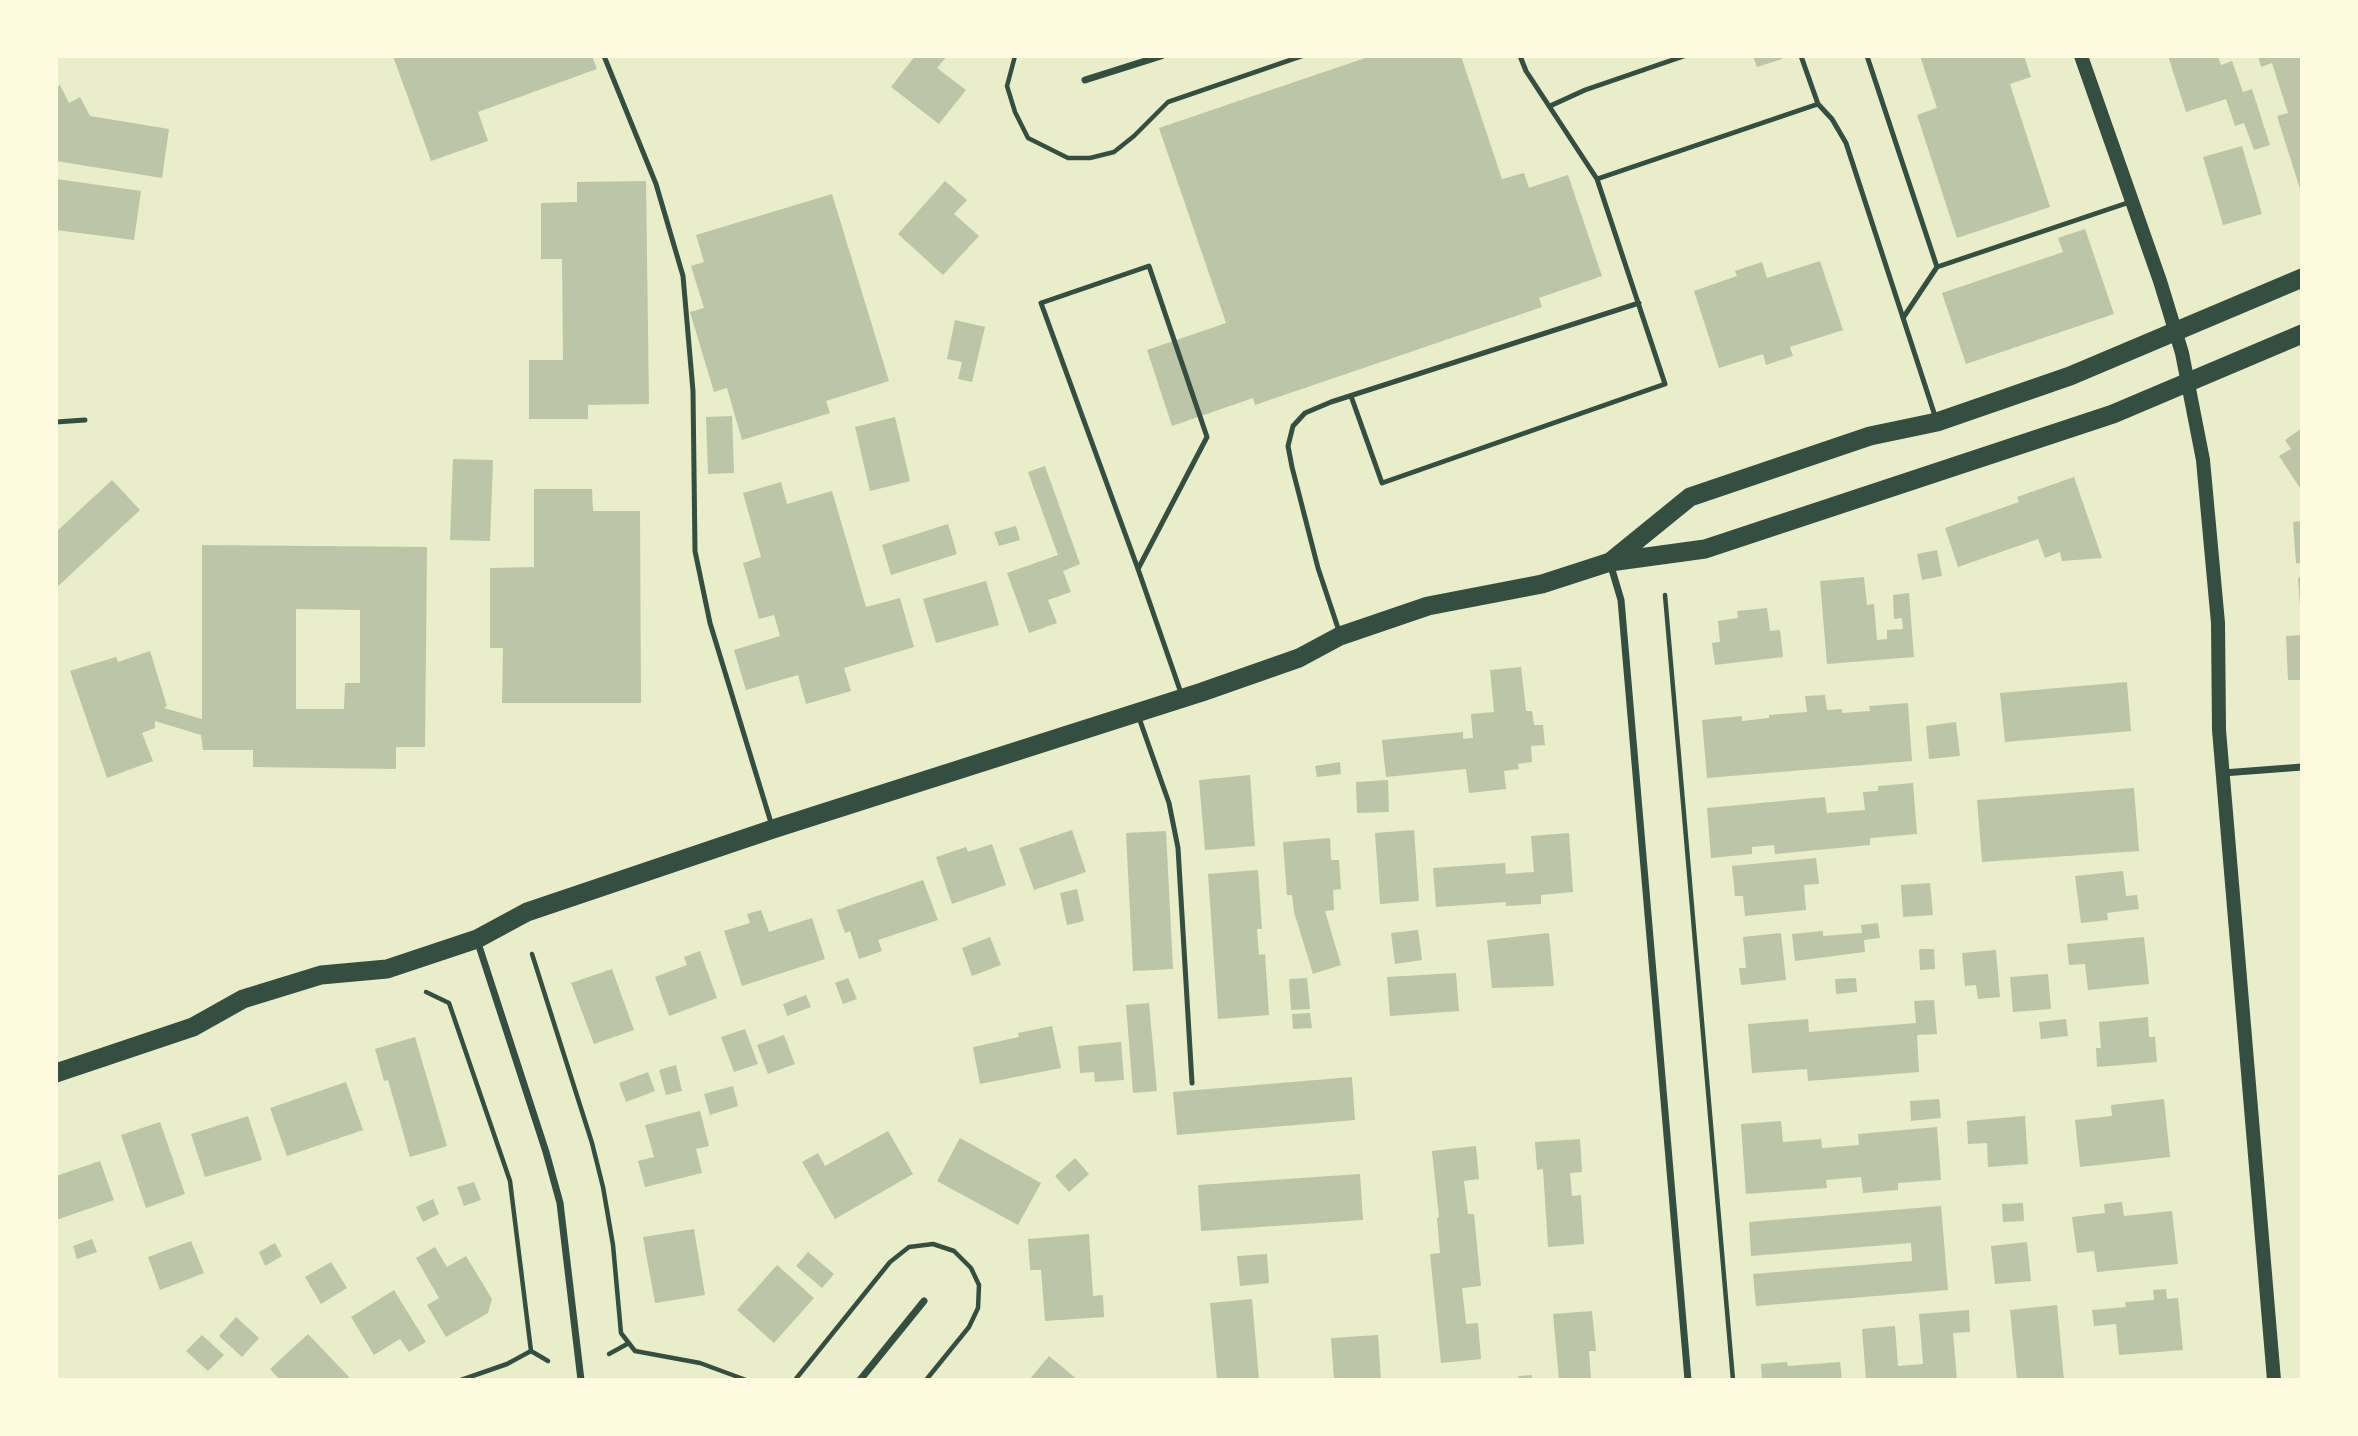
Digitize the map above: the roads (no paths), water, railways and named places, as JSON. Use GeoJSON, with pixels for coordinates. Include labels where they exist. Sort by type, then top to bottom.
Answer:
{"type":"FeatureCollection","features":[{"type":"Feature","properties":{"kind":"highway"},"geometry":{"type":"LineString","coordinates":[[1610,562],[1690,497],[1870,436],[1937,422],[2096,366],[2302,278]]}},
{"type":"Feature","properties":{"kind":"highway"},"geometry":{"type":"LineString","coordinates":[[56,1073],[193,1027],[243,999],[321,975],[387,969],[477,939],[527,912],[1300,658],[1340,636],[1428,606],[1542,584],[1610,562],[1705,549],[2113,414],[2302,334]]}},
{"type":"Feature","properties":{"kind":"main road"},"geometry":{"type":"LineString","coordinates":[[2081,56],[2175,330],[2203,460],[2218,623],[2219,730],[2274,1380]]}},
{"type":"Feature","properties":{"kind":"street"},"geometry":{"type":"LineString","coordinates":[[1085,80],[1161,56]]}},
{"type":"Feature","properties":{"kind":"street"},"geometry":{"type":"LineString","coordinates":[[1610,562],[1621,600],[1688,1380]]}},
{"type":"Feature","properties":{"kind":"street"},"geometry":{"type":"LineString","coordinates":[[2223,774],[2302,766]]}},
{"type":"Feature","properties":{"kind":"street"},"geometry":{"type":"LineString","coordinates":[[477,939],[560,1203],[581,1380]]}},
{"type":"Feature","properties":{"kind":"street"},"geometry":{"type":"LineString","coordinates":[[860,1380],[924,1301]]}},
{"type":"Feature","properties":{"kind":"lane"},"geometry":{"type":"LineString","coordinates":[[604,56],[656,184],[683,276],[693,391],[695,551],[710,624],[773,829]]}},
{"type":"Feature","properties":{"kind":"lane"},"geometry":{"type":"LineString","coordinates":[[1351,396],[1382,483],[1665,384],[1597,179],[1526,71],[1520,56]]}},
{"type":"Feature","properties":{"kind":"lane"},"geometry":{"type":"LineString","coordinates":[[1550,106],[1585,90],[1684,56]]}},
{"type":"Feature","properties":{"kind":"lane"},"geometry":{"type":"LineString","coordinates":[[1801,56],[1818,104],[1832,119],[1846,142],[1937,422]]}},
{"type":"Feature","properties":{"kind":"lane"},"geometry":{"type":"LineString","coordinates":[[1867,56],[1937,267]]}},
{"type":"Feature","properties":{"kind":"lane"},"geometry":{"type":"LineString","coordinates":[[1597,179],[1818,104]]}},
{"type":"Feature","properties":{"kind":"lane"},"geometry":{"type":"LineString","coordinates":[[1903,318],[1937,267],[2130,202]]}},
{"type":"Feature","properties":{"kind":"lane"},"geometry":{"type":"LineString","coordinates":[[1138,569],[1207,437],[1149,266],[1041,303],[1182,698]]}},
{"type":"Feature","properties":{"kind":"lane"},"geometry":{"type":"LineString","coordinates":[[1340,636],[1318,568],[1288,446],[1293,426],[1305,413],[1351,396],[1639,303]]}},
{"type":"Feature","properties":{"kind":"lane"},"geometry":{"type":"LineString","coordinates":[[56,422],[85,420]]}},
{"type":"Feature","properties":{"kind":"lane"},"geometry":{"type":"LineString","coordinates":[[1137,712],[1169,803],[1178,848],[1192,1083]]}}]}
